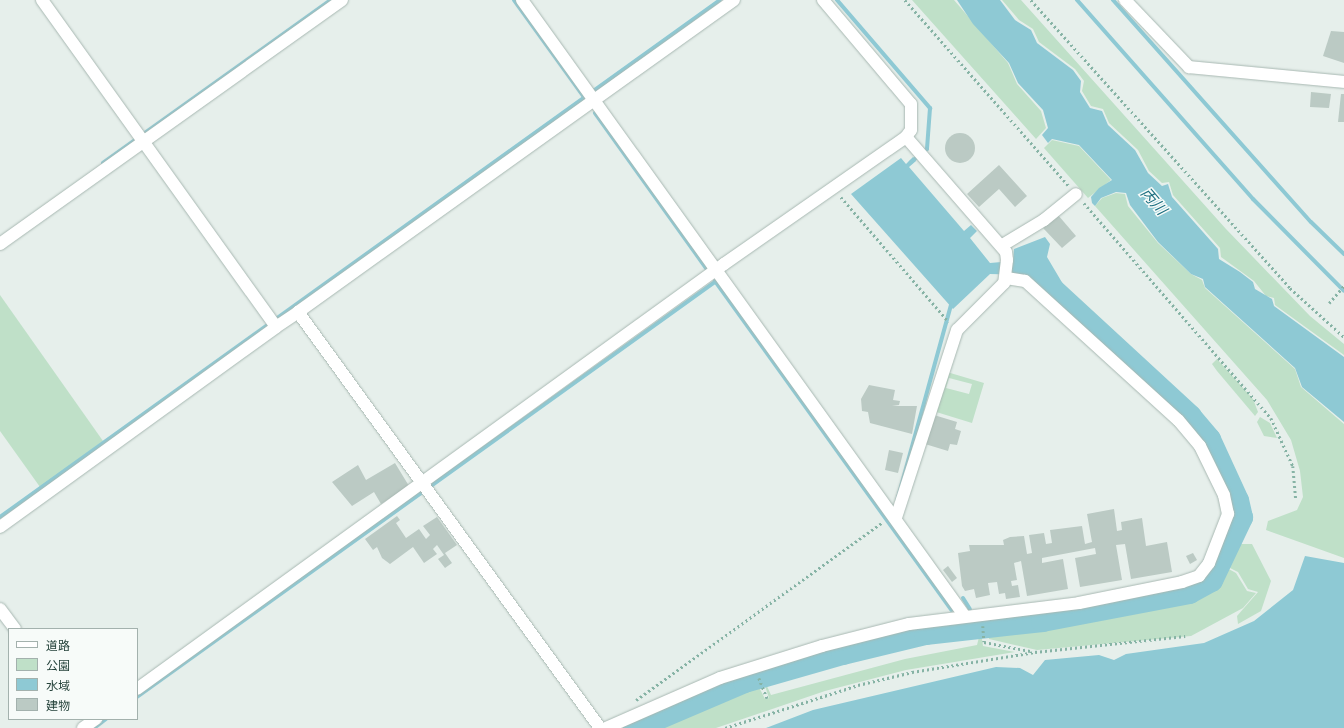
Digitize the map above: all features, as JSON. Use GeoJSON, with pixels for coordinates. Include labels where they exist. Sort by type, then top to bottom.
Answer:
{"type":"FeatureCollection","features":[{"type":"Feature","properties":{"kind":"street"},"geometry":{"type":"LineString","coordinates":[[42,0],[273,323]]}},
{"type":"Feature","properties":{"kind":"street"},"geometry":{"type":"LineString","coordinates":[[0,244],[140,138],[342,0]]}},
{"type":"Feature","properties":{"kind":"street"},"geometry":{"type":"LineString","coordinates":[[522,0],[964,614]]}},
{"type":"Feature","properties":{"kind":"street"},"geometry":{"type":"LineString","coordinates":[[0,527],[273,323],[298,312],[591,96],[734,0]]}},
{"type":"Feature","properties":{"kind":"street"},"geometry":{"type":"LineString","coordinates":[[138,688],[426,486],[717,270],[906,137],[911,130],[911,104],[823,0]]}},
{"type":"Feature","properties":{"kind":"street"},"geometry":{"type":"LineString","coordinates":[[1125,0],[1189,67],[1344,82]]}},
{"type":"Feature","properties":{"kind":"street"},"geometry":{"type":"LineString","coordinates":[[896,518],[957,330],[1006,277],[1007,260],[1001,246],[920,155],[906,137]]}},
{"type":"Feature","properties":{"kind":"street"},"geometry":{"type":"LineString","coordinates":[[1001,246],[1044,220],[1076,194]]}},
{"type":"Feature","properties":{"kind":"street"},"geometry":{"type":"LineString","coordinates":[[606,728],[720,678],[782,656],[909,624],[964,614],[1038,609],[1182,582],[1199,576],[1209,563],[1228,514],[1224,495],[1200,446],[1182,424],[1025,281],[1006,277]]}},
{"type":"Feature","properties":{"kind":"street"},"geometry":{"type":"LineString","coordinates":[[298,312],[426,486],[600,728]]}},
{"type":"Feature","properties":{"kind":"street"},"geometry":{"type":"LineString","coordinates":[[0,609],[14,628]]}},
{"type":"Feature","properties":{"kind":"street"},"geometry":{"type":"LineString","coordinates":[[84,725],[94,720]]}},
{"type":"Feature","properties":{"kind":"path"},"geometry":{"type":"LineString","coordinates":[[905,0],[1271,418],[1293,466],[1296,499]]}},
{"type":"Feature","properties":{"kind":"path"},"geometry":{"type":"LineString","coordinates":[[1031,0],[1290,288],[1344,337]]}},
{"type":"Feature","properties":{"kind":"path"},"geometry":{"type":"LineString","coordinates":[[832,188],[952,326]]}},
{"type":"Feature","properties":{"kind":"path"},"geometry":{"type":"LineString","coordinates":[[1329,303],[1343,286]]}},
{"type":"Feature","properties":{"kind":"path"},"geometry":{"type":"LineString","coordinates":[[633,702],[884,522]]}},
{"type":"Feature","properties":{"kind":"path"},"geometry":{"type":"LineString","coordinates":[[984,631],[984,642],[991,645],[1036,652]]}},
{"type":"Feature","properties":{"kind":"path"},"geometry":{"type":"LineString","coordinates":[[725,728],[858,685],[912,672],[1036,652],[1185,636]]}},
{"type":"Feature","properties":{"kind":"path"},"geometry":{"type":"LineString","coordinates":[[761,684],[767,698]]}},
{"type":"Feature","properties":{"kind":"green space"},"geometry":{"type":"Polygon","coordinates":[[[912,0],[954,0],[1008,63],[1017,84],[1041,111],[1046,128],[1036,139],[912,0]]]}},
{"type":"Feature","properties":{"kind":"green space"},"geometry":{"type":"Polygon","coordinates":[[[1002,0],[1021,0],[1226,229],[1310,316],[1344,344],[1344,355],[1275,305],[1274,298],[1266,296],[1254,281],[1221,257],[1220,248],[1173,195],[1169,182],[1162,183],[1149,171],[1138,150],[1109,123],[1103,109],[1091,106],[1082,91],[1084,81],[1075,69],[1039,42],[1033,29],[1019,20],[1002,0]]]}},
{"type":"Feature","properties":{"kind":"green space"},"geometry":{"type":"Polygon","coordinates":[[[1052,140],[1079,146],[1111,180],[1088,198],[1044,148],[1052,140]]]}},
{"type":"Feature","properties":{"kind":"green space"},"geometry":{"type":"Polygon","coordinates":[[[1116,193],[1125,194],[1128,206],[1158,243],[1191,274],[1202,280],[1205,288],[1295,369],[1301,387],[1344,424],[1344,558],[1266,530],[1268,521],[1297,510],[1303,497],[1300,471],[1291,440],[1267,400],[1095,206],[1102,198],[1116,193]]]}},
{"type":"Feature","properties":{"kind":"green space"},"geometry":{"type":"Polygon","coordinates":[[[0,295],[103,441],[40,487],[0,431],[0,295]]]}},
{"type":"Feature","properties":{"kind":"green space"},"geometry":{"type":"Polygon","coordinates":[[[1217,359],[1253,399],[1258,412],[1255,416],[1212,364],[1217,359]]]}},
{"type":"Feature","properties":{"kind":"green space"},"geometry":{"type":"Polygon","coordinates":[[[947,372],[984,383],[972,423],[933,411],[947,372]],[[949,378],[946,388],[969,394],[972,384],[949,378]]]}},
{"type":"Feature","properties":{"kind":"green space"},"geometry":{"type":"Polygon","coordinates":[[[1260,417],[1270,423],[1277,438],[1264,436],[1257,422],[1260,417]]]}},
{"type":"Feature","properties":{"kind":"green space"},"geometry":{"type":"Polygon","coordinates":[[[1241,544],[1252,544],[1271,581],[1261,611],[1238,624],[1237,616],[1258,592],[1248,589],[1238,572],[1226,566],[1241,544]]]}},
{"type":"Feature","properties":{"kind":"green space"},"geometry":{"type":"Polygon","coordinates":[[[1225,567],[1236,573],[1247,591],[1256,593],[1243,608],[1191,636],[1037,650],[989,639],[988,630],[1045,626],[1184,600],[1205,593],[1217,581],[1225,567]]]}},
{"type":"Feature","properties":{"kind":"green space"},"geometry":{"type":"Polygon","coordinates":[[[981,632],[983,646],[1015,652],[906,670],[825,691],[716,728],[648,728],[757,683],[765,699],[769,698],[764,683],[871,652],[981,632]],[[973,634],[872,653],[766,684],[771,695],[905,659],[977,645],[979,637],[973,634]]]}},
{"type":"Feature","properties":{"kind":"water","name":"丙川"},"geometry":{"type":"Polygon","coordinates":[[[957,0],[1000,0],[1015,20],[1031,30],[1037,43],[1073,70],[1081,81],[1080,92],[1090,108],[1102,111],[1108,125],[1135,150],[1148,173],[1162,186],[1168,184],[1172,197],[1218,249],[1219,259],[1253,282],[1255,289],[1272,299],[1274,306],[1344,357],[1344,422],[1302,387],[1295,368],[1205,287],[1203,279],[1191,274],[1158,242],[1130,205],[1126,193],[1116,192],[1101,198],[1095,206],[1092,203],[1091,197],[1099,188],[1112,180],[1079,145],[1052,139],[1048,143],[1042,135],[1048,128],[1043,110],[1018,83],[1009,63],[973,24],[957,0]]]}},
{"type":"Feature","properties":{"kind":"water"},"geometry":{"type":"Polygon","coordinates":[[[913,157],[916,161],[909,167],[964,231],[971,225],[977,231],[970,238],[990,263],[1013,261],[1014,249],[1045,237],[1050,244],[1047,257],[1073,301],[1065,309],[1026,275],[990,274],[953,309],[851,194],[901,158],[906,164],[913,157]]]}},
{"type":"Feature","properties":{"kind":"water"},"geometry":{"type":"Polygon","coordinates":[[[1305,556],[1344,563],[1344,728],[766,728],[813,710],[996,667],[1020,668],[1033,675],[1045,660],[1099,655],[1114,660],[1126,654],[1204,643],[1254,621],[1293,590],[1305,556]]]}},
{"type":"Feature","properties":{"kind":"building"},"geometry":{"type":"Polygon","coordinates":[[[1331,31],[1344,32],[1344,63],[1323,56],[1331,31]]]}},
{"type":"Feature","properties":{"kind":"building"},"geometry":{"type":"Polygon","coordinates":[[[1311,92],[1331,94],[1329,108],[1310,107],[1311,92]]]}},
{"type":"Feature","properties":{"kind":"building"},"geometry":{"type":"Polygon","coordinates":[[[1341,94],[1344,94],[1344,122],[1338,122],[1341,94]]]}},
{"type":"Feature","properties":{"kind":"building"},"geometry":{"type":"Polygon","coordinates":[[[960,133],[971,137],[975,148],[971,159],[960,163],[949,159],[945,148],[949,137],[960,133]]]}},
{"type":"Feature","properties":{"kind":"building"},"geometry":{"type":"Polygon","coordinates":[[[999,165],[1027,196],[1015,207],[999,189],[979,207],[967,194],[999,165]]]}},
{"type":"Feature","properties":{"kind":"building"},"geometry":{"type":"Polygon","coordinates":[[[1058,215],[1076,236],[1062,248],[1043,228],[1058,215]]]}},
{"type":"Feature","properties":{"kind":"building"},"geometry":{"type":"Polygon","coordinates":[[[869,385],[895,390],[893,400],[900,401],[899,405],[892,406],[917,406],[912,434],[870,423],[868,412],[862,411],[861,399],[869,385]]]}},
{"type":"Feature","properties":{"kind":"building"},"geometry":{"type":"Polygon","coordinates":[[[934,415],[957,422],[955,429],[961,431],[957,445],[950,444],[948,451],[925,444],[934,415]]]}},
{"type":"Feature","properties":{"kind":"building"},"geometry":{"type":"Polygon","coordinates":[[[889,450],[903,453],[898,473],[885,470],[889,450]]]}},
{"type":"Feature","properties":{"kind":"building"},"geometry":{"type":"Polygon","coordinates":[[[395,463],[409,486],[381,504],[374,492],[352,506],[332,482],[358,465],[366,480],[395,463]]]}},
{"type":"Feature","properties":{"kind":"building"},"geometry":{"type":"Polygon","coordinates":[[[1114,509],[1117,531],[1122,530],[1121,522],[1142,518],[1146,546],[1167,542],[1172,572],[1131,579],[1125,544],[1116,545],[1122,580],[1080,587],[1075,558],[1096,554],[1095,548],[1042,558],[1042,563],[1063,559],[1068,589],[1027,596],[1021,561],[1014,563],[1017,580],[1011,581],[1012,586],[1018,585],[1020,597],[1006,599],[1005,593],[999,594],[997,582],[988,583],[990,595],[976,598],[974,589],[965,591],[962,586],[958,553],[970,551],[969,545],[1004,545],[1003,540],[1010,537],[1024,536],[1027,554],[1032,553],[1029,535],[1044,533],[1046,544],[1052,543],[1050,530],[1082,526],[1085,544],[1092,542],[1087,514],[1114,509]]]}},
{"type":"Feature","properties":{"kind":"building"},"geometry":{"type":"Polygon","coordinates":[[[397,516],[400,520],[396,523],[406,538],[419,529],[426,539],[430,535],[423,526],[437,517],[457,545],[445,553],[452,563],[445,568],[438,559],[444,555],[437,545],[433,549],[437,554],[424,563],[413,547],[390,564],[382,558],[377,547],[373,550],[365,539],[397,516]]]}},
{"type":"Feature","properties":{"kind":"building"},"geometry":{"type":"Polygon","coordinates":[[[1193,553],[1197,560],[1190,564],[1186,556],[1193,553]]]}},
{"type":"Feature","properties":{"kind":"building"},"geometry":{"type":"Polygon","coordinates":[[[948,566],[957,578],[952,582],[943,570],[948,566]]]}},
{"type":"Feature","properties":{"kind":"waterway"},"geometry":{"type":"LineString","coordinates":[[103,163],[331,0]]}},
{"type":"Feature","properties":{"kind":"waterway"},"geometry":{"type":"LineString","coordinates":[[514,0],[584,97]]}},
{"type":"Feature","properties":{"kind":"waterway"},"geometry":{"type":"LineString","coordinates":[[0,517],[720,0]]}},
{"type":"Feature","properties":{"kind":"waterway"},"geometry":{"type":"LineString","coordinates":[[837,0],[930,108],[927,149],[911,162]]}},
{"type":"Feature","properties":{"kind":"waterway"},"geometry":{"type":"LineString","coordinates":[[1077,0],[1253,199],[1344,291]]}},
{"type":"Feature","properties":{"kind":"waterway"},"geometry":{"type":"LineString","coordinates":[[1113,0],[1311,222],[1344,254]]}},
{"type":"Feature","properties":{"kind":"waterway"},"geometry":{"type":"LineString","coordinates":[[595,113],[708,271]]}},
{"type":"Feature","properties":{"kind":"waterway"},"geometry":{"type":"LineString","coordinates":[[715,281],[951,610]]}},
{"type":"Feature","properties":{"kind":"waterway"},"geometry":{"type":"LineString","coordinates":[[138,696],[715,282]]}},
{"type":"Feature","properties":{"kind":"waterway"},"geometry":{"type":"LineString","coordinates":[[634,728],[744,681],[842,653],[925,633],[1042,620],[1189,592],[1211,580],[1241,517],[1237,500],[1209,439],[1190,416],[1046,283]]}},
{"type":"Feature","properties":{"kind":"waterway"},"geometry":{"type":"LineString","coordinates":[[897,501],[952,302]]}},
{"type":"Feature","properties":{"kind":"waterway"},"geometry":{"type":"LineString","coordinates":[[963,598],[970,609]]}},
{"type":"Feature","properties":{"kind":"waterway"},"geometry":{"type":"LineString","coordinates":[[971,620],[972,626]]}},
{"type":"Feature","properties":{"kind":"waterway"},"geometry":{"type":"LineString","coordinates":[[94,728],[105,720]]}}]}
